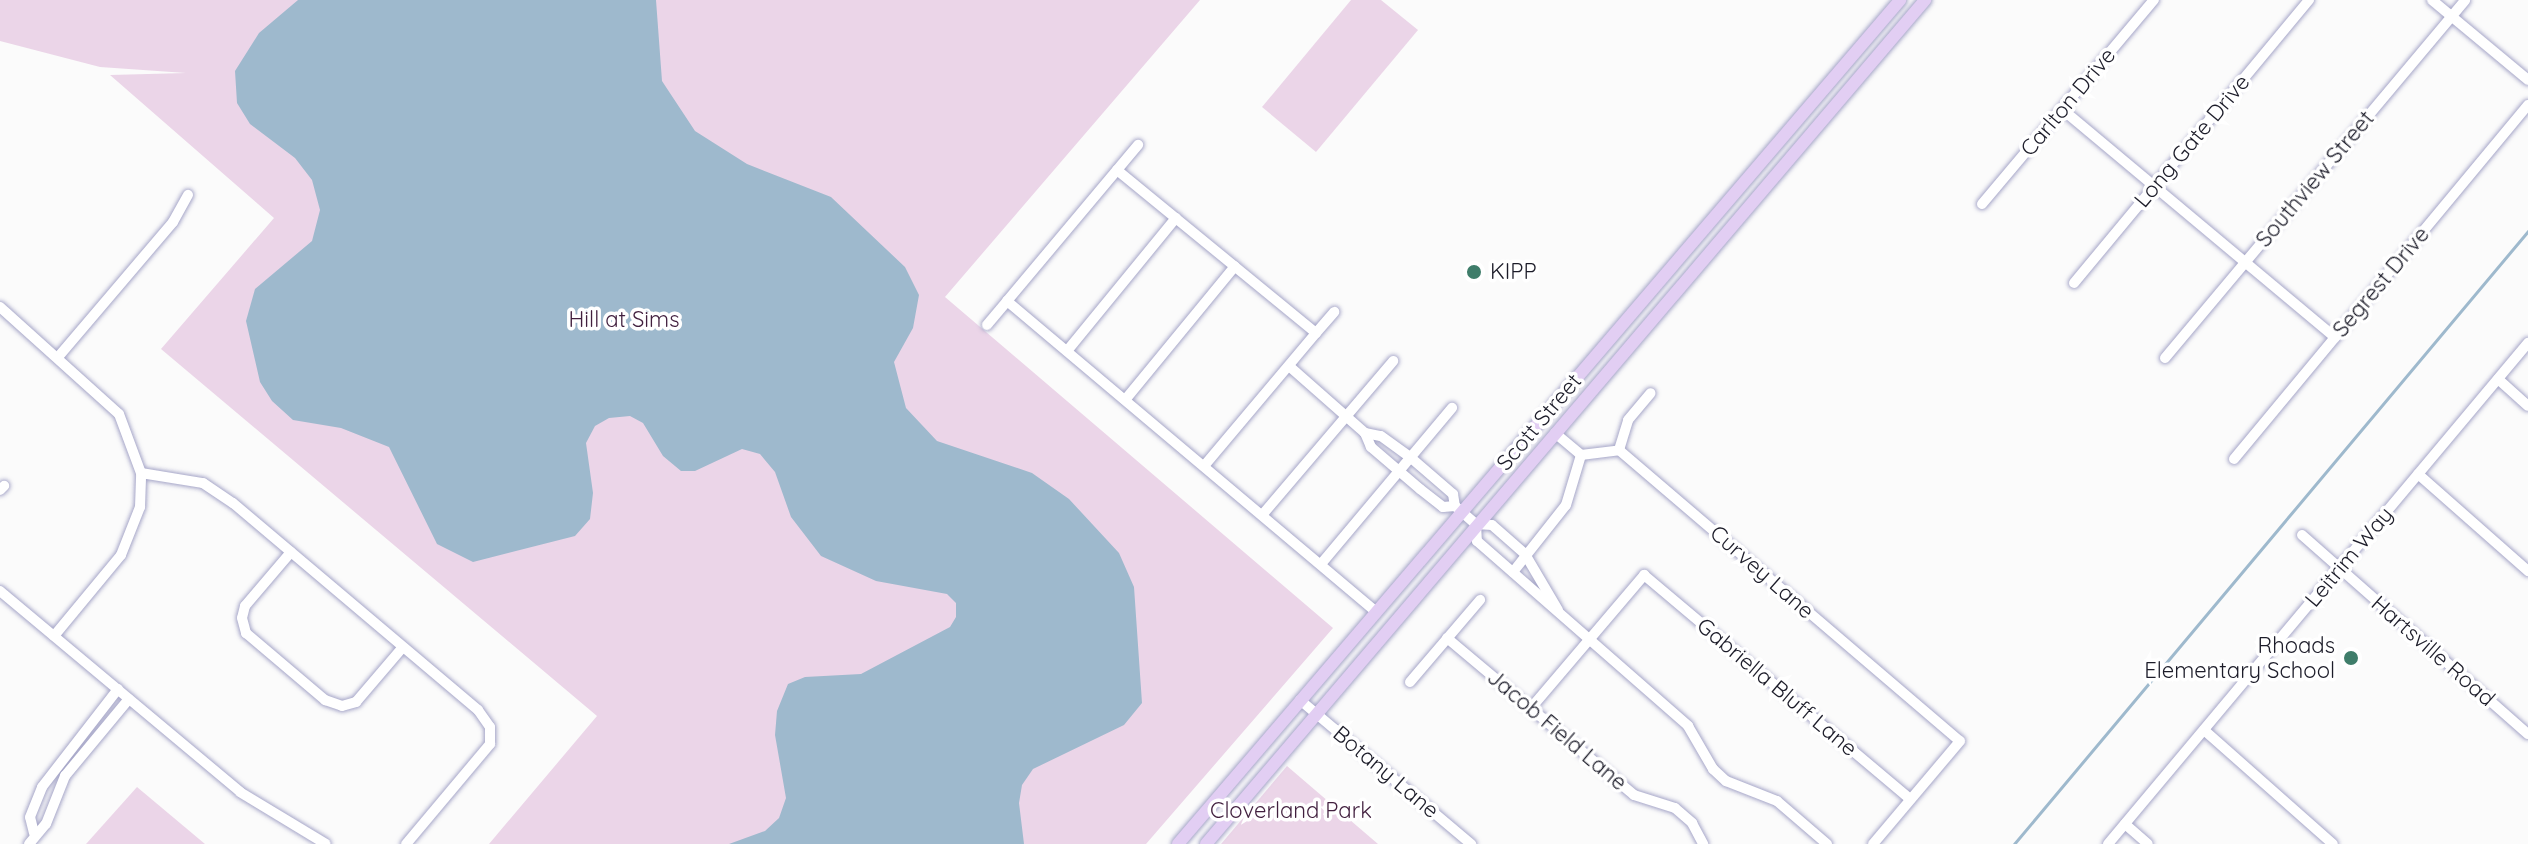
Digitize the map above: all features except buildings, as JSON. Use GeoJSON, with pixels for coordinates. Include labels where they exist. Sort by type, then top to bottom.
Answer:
{"type":"FeatureCollection","features":[{"type":"Feature","properties":{"kind":"main road"},"geometry":{"type":"LineString","coordinates":[[1902,0],[1922,5]]}},
{"type":"Feature","properties":{"kind":"main road","name":"Scott Street"},"geometry":{"type":"LineString","coordinates":[[1182,839],[1376,612],[1459,509],[1602,349],[1902,0]]}},
{"type":"Feature","properties":{"kind":"main road","name":"Scott Street"},"geometry":{"type":"LineString","coordinates":[[1206,844],[1922,5]]}},
{"type":"Feature","properties":{"kind":"main road"},"geometry":{"type":"LineString","coordinates":[[1707,226],[1721,239]]}},
{"type":"Feature","properties":{"kind":"main road"},"geometry":{"type":"LineString","coordinates":[[1602,349],[1617,362]]}},
{"type":"Feature","properties":{"kind":"main road"},"geometry":{"type":"LineString","coordinates":[[1182,839],[1198,844]]}},
{"type":"Feature","properties":{"kind":"street","name":"Carlton Drive"},"geometry":{"type":"LineString","coordinates":[[1982,204],[2154,0]]}},
{"type":"Feature","properties":{"kind":"street","name":"Long Gate Drive"},"geometry":{"type":"LineString","coordinates":[[2074,283],[2309,0]]}},
{"type":"Feature","properties":{"kind":"street"},"geometry":{"type":"LineString","coordinates":[[2432,0],[2528,80]]}},
{"type":"Feature","properties":{"kind":"street","name":"Southview Street"},"geometry":{"type":"LineString","coordinates":[[2165,358],[2465,0]]}},
{"type":"Feature","properties":{"kind":"street","name":"Segrest Drive"},"geometry":{"type":"LineString","coordinates":[[2234,459],[2528,105]]}},
{"type":"Feature","properties":{"kind":"street"},"geometry":{"type":"LineString","coordinates":[[2062,109],[2335,337]]}},
{"type":"Feature","properties":{"kind":"street"},"geometry":{"type":"LineString","coordinates":[[987,325],[1138,145]]}},
{"type":"Feature","properties":{"kind":"street"},"geometry":{"type":"LineString","coordinates":[[1117,170],[1316,333]]}},
{"type":"Feature","properties":{"kind":"street"},"geometry":{"type":"LineString","coordinates":[[59,356],[173,222],[188,195]]}},
{"type":"Feature","properties":{"kind":"street"},"geometry":{"type":"LineString","coordinates":[[1067,351],[1176,218]]}},
{"type":"Feature","properties":{"kind":"street"},"geometry":{"type":"LineString","coordinates":[[1125,400],[1235,266]]}},
{"type":"Feature","properties":{"kind":"street"},"geometry":{"type":"LineString","coordinates":[[1007,301],[1376,612]]}},
{"type":"Feature","properties":{"kind":"street"},"geometry":{"type":"LineString","coordinates":[[0,307],[59,356],[119,414],[141,473],[140,507],[121,555],[54,636]]}},
{"type":"Feature","properties":{"kind":"street"},"geometry":{"type":"LineString","coordinates":[[1204,466],[1334,312]]}},
{"type":"Feature","properties":{"kind":"street","name":"Leitrim Way"},"geometry":{"type":"LineString","coordinates":[[2108,844],[2528,343]]}},
{"type":"Feature","properties":{"kind":"street"},"geometry":{"type":"LineString","coordinates":[[1263,514],[1393,361]]}},
{"type":"Feature","properties":{"kind":"street"},"geometry":{"type":"LineString","coordinates":[[1289,366],[1365,433],[1371,447],[1420,489],[1443,507],[1459,509]]}},
{"type":"Feature","properties":{"kind":"street"},"geometry":{"type":"LineString","coordinates":[[2498,379],[2528,406]]}},
{"type":"Feature","properties":{"kind":"street"},"geometry":{"type":"LineString","coordinates":[[1555,433],[1581,455],[1619,450],[1628,420],[1651,393]]}},
{"type":"Feature","properties":{"kind":"street"},"geometry":{"type":"LineString","coordinates":[[1321,564],[1452,408]]}},
{"type":"Feature","properties":{"kind":"street"},"geometry":{"type":"LineString","coordinates":[[1365,433],[1381,436],[1410,457],[1453,494],[1459,509],[1476,524],[1492,525],[1525,554],[1560,615]]}},
{"type":"Feature","properties":{"kind":"street","name":"Curvey Lane"},"geometry":{"type":"LineString","coordinates":[[1619,450],[1960,741],[1910,799]]}},
{"type":"Feature","properties":{"kind":"street"},"geometry":{"type":"LineString","coordinates":[[1513,572],[1566,505],[1581,455]]}},
{"type":"Feature","properties":{"kind":"street"},"geometry":{"type":"LineString","coordinates":[[141,473],[203,483],[291,552],[403,647],[490,727],[490,744],[406,844]]}},
{"type":"Feature","properties":{"kind":"street"},"geometry":{"type":"LineString","coordinates":[[2418,474],[2528,571]]}},
{"type":"Feature","properties":{"kind":"street"},"geometry":{"type":"LineString","coordinates":[[1420,489],[1431,475]]}},
{"type":"Feature","properties":{"kind":"street"},"geometry":{"type":"LineString","coordinates":[[1476,524],[1477,541],[1587,641],[1688,726],[1713,769],[1726,781],[1777,801],[1827,844]]}},
{"type":"Feature","properties":{"kind":"street","name":"Hartsville Road"},"geometry":{"type":"LineString","coordinates":[[2302,535],[2528,734]]}},
{"type":"Feature","properties":{"kind":"street"},"geometry":{"type":"LineString","coordinates":[[291,552],[245,606],[242,618],[246,633],[325,700],[342,706],[356,702],[403,647]]}},
{"type":"Feature","properties":{"kind":"street","name":"Gabriella Bluff Lane"},"geometry":{"type":"LineString","coordinates":[[1587,641],[1644,575],[1910,799]]}},
{"type":"Feature","properties":{"kind":"street"},"geometry":{"type":"LineString","coordinates":[[0,591],[240,792],[326,844]]}},
{"type":"Feature","properties":{"kind":"street"},"geometry":{"type":"LineString","coordinates":[[1410,682],[1480,600]]}},
{"type":"Feature","properties":{"kind":"street","name":"Jacob Field Lane"},"geometry":{"type":"LineString","coordinates":[[1447,638],[1634,795],[1675,808],[1692,823],[1703,844]]}},
{"type":"Feature","properties":{"kind":"street"},"geometry":{"type":"LineString","coordinates":[[1531,708],[1587,641]]}},
{"type":"Feature","properties":{"kind":"street"},"geometry":{"type":"LineString","coordinates":[[34,833],[30,817],[42,787],[69,747],[118,689]]}},
{"type":"Feature","properties":{"kind":"street"},"geometry":{"type":"LineString","coordinates":[[29,844],[34,833],[46,824],[65,776],[129,699]]}},
{"type":"Feature","properties":{"kind":"street","name":"Botany Lane"},"geometry":{"type":"LineString","coordinates":[[1300,700],[1471,844]]}},
{"type":"Feature","properties":{"kind":"street"},"geometry":{"type":"LineString","coordinates":[[2204,730],[2333,844]]}},
{"type":"Feature","properties":{"kind":"street"},"geometry":{"type":"LineString","coordinates":[[69,747],[81,757]]}},
{"type":"Feature","properties":{"kind":"street"},"geometry":{"type":"LineString","coordinates":[[1873,844],[1910,799]]}},
{"type":"Feature","properties":{"kind":"street"},"geometry":{"type":"LineString","coordinates":[[2125,824],[2148,844]]}},
{"type":"Feature","properties":{"kind":"green space","name":"Hill at Sims"},"geometry":{"type":"Polygon","coordinates":[[[0,0],[1200,0],[945,297],[1333,628],[1146,844],[489,844],[597,716],[161,349],[274,218],[110,75],[186,73],[100,67],[0,41],[0,0]]]}},
{"type":"Feature","properties":{"kind":"green space"},"geometry":{"type":"Polygon","coordinates":[[[1351,0],[1381,0],[1418,30],[1316,152],[1262,107],[1351,0]]]}},
{"type":"Feature","properties":{"kind":"green space","name":"Cloverland Park"},"geometry":{"type":"Polygon","coordinates":[[[1287,766],[1378,844],[1221,844],[1287,766]]]}},
{"type":"Feature","properties":{"kind":"green space"},"geometry":{"type":"Polygon","coordinates":[[[137,787],[205,844],[86,844],[137,787]]]}},
{"type":"Feature","properties":{"kind":"water"},"geometry":{"type":"Polygon","coordinates":[[[298,0],[656,0],[662,81],[695,131],[747,164],[831,197],[905,267],[919,295],[913,328],[894,362],[906,408],[937,441],[1032,473],[1069,499],[1119,553],[1134,587],[1142,703],[1124,725],[1033,769],[1022,785],[1019,803],[1024,844],[729,844],[765,831],[779,818],[786,798],[775,735],[777,711],[788,684],[805,677],[861,674],[950,627],[956,617],[956,603],[947,594],[876,581],[821,556],[791,517],[775,472],[760,454],[742,449],[695,471],[681,471],[663,456],[643,423],[630,416],[609,418],[595,426],[586,443],[593,493],[590,519],[575,536],[473,562],[437,544],[389,447],[341,428],[293,420],[272,401],[260,382],[246,321],[255,289],[312,241],[320,210],[312,180],[295,158],[250,124],[237,103],[235,71],[259,33],[298,0]]]}},
{"type":"Feature","properties":{"kind":"waterway"},"geometry":{"type":"LineString","coordinates":[[2014,844],[2528,231]]}},
{"type":"Feature","properties":{"kind":"place","name":"KIPP"},"geometry":{"type":"Point","coordinates":[1474,272]}},
{"type":"Feature","properties":{"kind":"place","name":"Rhoads Elementary School"},"geometry":{"type":"Point","coordinates":[2351,658]}}]}
